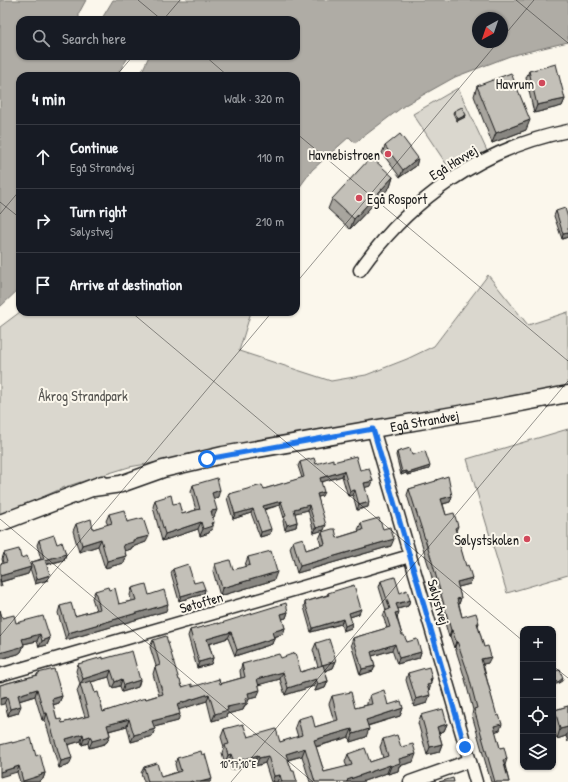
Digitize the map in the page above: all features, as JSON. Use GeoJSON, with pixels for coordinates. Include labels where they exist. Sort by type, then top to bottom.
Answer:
{"type":"FeatureCollection","features":[{"type":"Feature","properties":{"kind":"street","name":"Egå Havvej"},"geometry":{"type":"LineString","coordinates":[[360,270],[399,222],[428,196],[453,178],[481,161],[514,146],[568,131]]}},
{"type":"Feature","properties":{"kind":"street","name":"Egå Strandvej"},"geometry":{"type":"LineString","coordinates":[[0,523],[93,488],[119,476],[131,473],[163,469],[223,455],[568,394]]}},
{"type":"Feature","properties":{"kind":"street","name":"Sølystvej"},"geometry":{"type":"LineString","coordinates":[[373,429],[476,782]]}},
{"type":"Feature","properties":{"kind":"street","name":"Søtoften"},"geometry":{"type":"LineString","coordinates":[[0,675],[410,556]]}},
{"type":"Feature","properties":{"kind":"street"},"geometry":{"type":"LineString","coordinates":[[410,782],[469,761]]}},
{"type":"Feature","properties":{"kind":"green space"},"geometry":{"type":"Polygon","coordinates":[[[458,88],[487,151],[451,171],[413,114],[458,88]]]}},
{"type":"Feature","properties":{"kind":"green space","name":"Åkrog Strandpark"},"geometry":{"type":"Polygon","coordinates":[[[488,275],[528,325],[568,312],[568,387],[129,467],[65,487],[0,516],[0,327],[16,315],[250,316],[239,351],[331,381],[366,375],[407,359],[434,346],[488,275]]]}},
{"type":"Feature","properties":{"kind":"green space","name":"Sølystskolen"},"geometry":{"type":"Polygon","coordinates":[[[568,429],[568,575],[507,593],[467,459],[568,429]]]}},
{"type":"Feature","properties":{"kind":"shaded area"},"geometry":{"type":"Polygon","coordinates":[[[0,0],[86,0],[79,13],[79,16],[16,16],[16,60],[126,60],[119,72],[16,72],[16,292],[0,307],[0,0]]]}},
{"type":"Feature","properties":{"kind":"shaded area"},"geometry":{"type":"Polygon","coordinates":[[[113,0],[568,0],[568,42],[510,56],[455,77],[405,105],[355,143],[349,137],[312,170],[300,186],[300,72],[142,72],[147,60],[300,60],[300,16],[103,16],[113,0]]]}},
{"type":"Feature","properties":{"kind":"building"},"geometry":{"type":"Polygon","coordinates":[[[556,64],[565,99],[537,105],[529,71],[556,64]]]}},
{"type":"Feature","properties":{"kind":"building"},"geometry":{"type":"Polygon","coordinates":[[[511,73],[530,120],[496,133],[477,86],[511,73]]]}},
{"type":"Feature","properties":{"kind":"building"},"geometry":{"type":"Polygon","coordinates":[[[462,107],[466,115],[458,119],[454,111],[462,107]]]}},
{"type":"Feature","properties":{"kind":"building"},"geometry":{"type":"Polygon","coordinates":[[[400,134],[418,158],[403,170],[385,146],[400,134]]]}},
{"type":"Feature","properties":{"kind":"building","name":"Egå Rosport"},"geometry":{"type":"Polygon","coordinates":[[[371,157],[393,177],[354,219],[332,199],[371,157]]]}},
{"type":"Feature","properties":{"kind":"building"},"geometry":{"type":"Polygon","coordinates":[[[565,208],[568,218],[568,233],[563,234],[556,211],[565,208]]]}},
{"type":"Feature","properties":{"kind":"building"},"geometry":{"type":"Polygon","coordinates":[[[410,448],[412,455],[425,451],[430,466],[408,473],[407,471],[402,472],[397,452],[410,448]]]}},
{"type":"Feature","properties":{"kind":"building"},"geometry":{"type":"Polygon","coordinates":[[[356,456],[360,470],[369,468],[373,481],[364,483],[369,502],[359,505],[355,490],[350,491],[344,471],[320,478],[324,492],[317,494],[326,525],[316,528],[309,505],[294,509],[297,522],[287,525],[284,517],[286,516],[281,501],[263,506],[271,529],[261,532],[253,509],[235,514],[229,494],[262,485],[264,489],[304,477],[300,462],[314,458],[316,464],[333,459],[333,462],[356,456]]]}},
{"type":"Feature","properties":{"kind":"building"},"geometry":{"type":"Polygon","coordinates":[[[448,476],[452,496],[441,499],[446,515],[454,513],[458,526],[455,528],[466,566],[468,565],[472,578],[457,582],[461,598],[457,599],[462,617],[476,613],[479,623],[477,623],[484,647],[488,646],[491,657],[481,659],[497,716],[499,715],[502,724],[494,726],[500,748],[504,747],[507,759],[503,760],[509,782],[495,782],[474,709],[477,708],[468,673],[457,641],[451,630],[431,558],[409,489],[448,476]]]}},
{"type":"Feature","properties":{"kind":"building"},"geometry":{"type":"Polygon","coordinates":[[[217,478],[220,490],[212,493],[217,510],[211,511],[214,522],[211,523],[212,526],[203,529],[201,522],[165,534],[155,500],[171,495],[173,504],[179,503],[182,514],[200,509],[193,485],[217,478]]]}},
{"type":"Feature","properties":{"kind":"building"},"geometry":{"type":"Polygon","coordinates":[[[124,510],[127,522],[143,518],[149,536],[133,540],[133,542],[123,545],[126,556],[107,561],[101,539],[82,545],[76,524],[91,519],[93,529],[112,523],[109,514],[124,510]]]}},
{"type":"Feature","properties":{"kind":"building"},"geometry":{"type":"Polygon","coordinates":[[[379,518],[383,529],[390,527],[394,539],[300,566],[293,541],[303,538],[306,550],[325,544],[322,532],[335,529],[337,538],[363,530],[361,523],[379,518]]]}},
{"type":"Feature","properties":{"kind":"building"},"geometry":{"type":"Polygon","coordinates":[[[54,535],[57,544],[62,542],[66,554],[45,560],[50,575],[37,579],[32,562],[44,559],[39,540],[54,535]]]}},
{"type":"Feature","properties":{"kind":"building"},"geometry":{"type":"Polygon","coordinates":[[[19,549],[21,558],[27,556],[31,567],[0,576],[0,564],[7,562],[4,553],[19,549]]]}},
{"type":"Feature","properties":{"kind":"building"},"geometry":{"type":"Polygon","coordinates":[[[271,551],[277,572],[222,588],[215,564],[230,560],[233,570],[250,565],[248,557],[271,551]]]}},
{"type":"Feature","properties":{"kind":"building"},"geometry":{"type":"Polygon","coordinates":[[[188,564],[194,583],[202,581],[205,589],[181,596],[173,569],[188,564]]]}},
{"type":"Feature","properties":{"kind":"building"},"geometry":{"type":"Polygon","coordinates":[[[395,577],[400,593],[407,590],[410,600],[396,604],[399,612],[395,613],[402,635],[404,635],[407,642],[417,639],[421,652],[399,658],[395,644],[371,652],[375,666],[362,669],[353,638],[390,627],[385,611],[390,609],[381,581],[395,577]]]}},
{"type":"Feature","properties":{"kind":"building"},"geometry":{"type":"Polygon","coordinates":[[[146,584],[149,595],[164,590],[168,604],[68,633],[60,606],[71,603],[75,616],[100,609],[95,591],[108,587],[109,590],[115,588],[119,604],[136,600],[132,588],[146,584]]]}},
{"type":"Feature","properties":{"kind":"building"},"geometry":{"type":"Polygon","coordinates":[[[354,585],[361,609],[349,613],[352,623],[345,626],[343,619],[313,628],[305,602],[329,595],[328,593],[354,585]]]}},
{"type":"Feature","properties":{"kind":"building"},"geometry":{"type":"Polygon","coordinates":[[[286,603],[288,612],[281,614],[285,628],[272,632],[274,638],[237,650],[231,632],[207,639],[213,658],[199,662],[190,630],[218,624],[286,603]]]}},
{"type":"Feature","properties":{"kind":"building"},"geometry":{"type":"Polygon","coordinates":[[[0,610],[2,618],[14,615],[16,623],[43,616],[50,638],[42,641],[40,634],[22,639],[24,645],[21,647],[0,653],[0,610]]]}},
{"type":"Feature","properties":{"kind":"building"},"geometry":{"type":"Polygon","coordinates":[[[166,636],[182,687],[192,684],[192,687],[219,679],[220,684],[245,677],[242,664],[279,654],[281,658],[295,653],[301,672],[323,665],[328,681],[318,684],[316,679],[288,688],[283,672],[257,679],[260,690],[248,693],[249,697],[245,699],[246,703],[227,707],[228,710],[215,714],[209,694],[177,704],[180,714],[152,721],[155,729],[134,735],[129,719],[107,725],[110,735],[107,737],[92,741],[90,736],[84,738],[83,734],[66,739],[72,758],[61,761],[47,713],[44,713],[37,689],[18,695],[21,706],[10,709],[7,697],[0,699],[0,685],[38,675],[38,673],[54,669],[62,696],[52,699],[57,720],[61,719],[62,723],[89,716],[80,684],[91,681],[95,693],[98,692],[103,712],[145,698],[163,694],[155,667],[160,665],[153,640],[166,636]]]}},
{"type":"Feature","properties":{"kind":"building"},"geometry":{"type":"Polygon","coordinates":[[[329,639],[336,661],[322,665],[316,643],[329,639]]]}},
{"type":"Feature","properties":{"kind":"building"},"geometry":{"type":"Polygon","coordinates":[[[132,651],[140,680],[124,685],[122,679],[115,682],[111,670],[83,679],[78,664],[132,651]]]}},
{"type":"Feature","properties":{"kind":"building"},"geometry":{"type":"Polygon","coordinates":[[[429,667],[432,678],[430,679],[431,684],[427,685],[430,695],[416,699],[408,673],[429,667]]]}},
{"type":"Feature","properties":{"kind":"building"},"geometry":{"type":"Polygon","coordinates":[[[560,670],[563,678],[558,682],[556,682],[556,671],[560,670]]]}},
{"type":"Feature","properties":{"kind":"building"},"geometry":{"type":"Polygon","coordinates":[[[384,690],[388,705],[401,701],[403,708],[366,720],[369,729],[353,734],[352,729],[314,740],[324,772],[352,765],[348,754],[365,748],[370,762],[388,756],[383,739],[397,735],[401,747],[413,744],[416,754],[399,759],[400,763],[347,780],[348,781],[346,782],[315,782],[305,748],[286,754],[292,771],[294,771],[297,782],[282,782],[280,775],[274,776],[268,756],[259,758],[258,755],[234,762],[231,754],[228,755],[225,745],[229,744],[224,729],[243,724],[248,737],[276,729],[280,742],[302,735],[298,719],[312,715],[315,727],[338,720],[332,696],[351,692],[355,708],[372,704],[370,695],[384,690]]]}},
{"type":"Feature","properties":{"kind":"building"},"geometry":{"type":"Polygon","coordinates":[[[568,706],[568,727],[560,729],[556,710],[568,706]]]}},
{"type":"Feature","properties":{"kind":"building"},"geometry":{"type":"Polygon","coordinates":[[[443,709],[447,724],[437,727],[442,744],[430,747],[421,715],[443,709]]]}},
{"type":"Feature","properties":{"kind":"building"},"geometry":{"type":"Polygon","coordinates":[[[31,738],[36,756],[40,754],[45,773],[23,781],[19,766],[0,772],[0,745],[31,738]]]}},
{"type":"Feature","properties":{"kind":"building"},"geometry":{"type":"Polygon","coordinates":[[[201,751],[202,755],[205,754],[212,779],[200,782],[148,782],[144,767],[157,763],[161,777],[181,771],[177,758],[201,751]]]}},
{"type":"Feature","properties":{"kind":"building"},"geometry":{"type":"Polygon","coordinates":[[[453,778],[454,782],[439,782],[453,778]]]}},
{"type":"Feature","properties":{"kind":"place","name":"Havrum"},"geometry":{"type":"Point","coordinates":[542,83]}},
{"type":"Feature","properties":{"kind":"place","name":"Havnebistroen"},"geometry":{"type":"Point","coordinates":[388,154]}},
{"type":"Feature","properties":{"kind":"place","name":"Egå Rosport"},"geometry":{"type":"Point","coordinates":[359,198]}},
{"type":"Feature","properties":{"kind":"place","name":"Sølystskolen"},"geometry":{"type":"Point","coordinates":[527,539]}},
{"type":"Feature","properties":{"kind":"route"},"geometry":{"type":"LineString","coordinates":[[207,459],[373,429],[465,747]]}}]}
